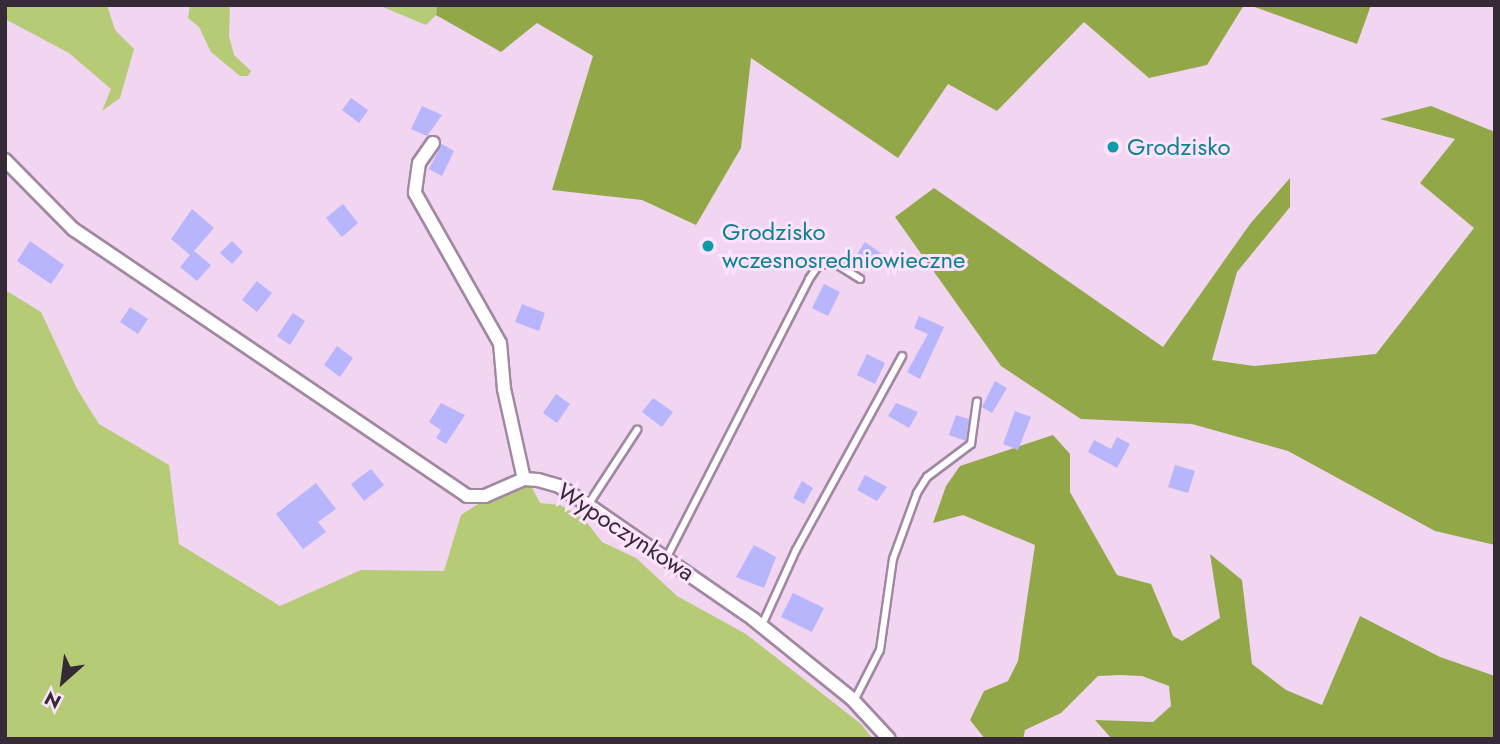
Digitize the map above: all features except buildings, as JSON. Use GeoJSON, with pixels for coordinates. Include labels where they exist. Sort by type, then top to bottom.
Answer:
{"type":"FeatureCollection","features":[{"type":"Feature","properties":{"kind":"street"},"geometry":{"type":"LineString","coordinates":[[433,143],[419,163],[415,193],[500,343],[503,389],[524,479]]}},
{"type":"Feature","properties":{"kind":"street","name":"Wypoczynkowa"},"geometry":{"type":"LineString","coordinates":[[5,160],[73,229],[467,496],[485,496],[524,479],[559,486],[667,557],[761,626],[854,701],[889,739]]}},
{"type":"Feature","properties":{"kind":"lane"},"geometry":{"type":"LineString","coordinates":[[667,557],[808,279],[818,266],[834,262],[860,279]]}},
{"type":"Feature","properties":{"kind":"lane"},"geometry":{"type":"LineString","coordinates":[[761,626],[796,550],[902,356]]}},
{"type":"Feature","properties":{"kind":"lane"},"geometry":{"type":"LineString","coordinates":[[854,701],[880,650],[893,559],[916,493],[927,477],[971,444],[977,401]]}},
{"type":"Feature","properties":{"kind":"lane"},"geometry":{"type":"LineString","coordinates":[[588,505],[637,430]]}},
{"type":"Feature","properties":{"kind":"green space"},"geometry":{"type":"Polygon","coordinates":[[[6,5],[107,5],[115,30],[134,49],[120,98],[102,111],[111,89],[69,53],[5,19],[6,5]]]}},
{"type":"Feature","properties":{"kind":"green space"},"geometry":{"type":"Polygon","coordinates":[[[190,5],[230,5],[229,36],[234,55],[251,71],[248,76],[240,76],[211,52],[199,27],[188,18],[190,5]]]}},
{"type":"Feature","properties":{"kind":"green space"},"geometry":{"type":"Polygon","coordinates":[[[378,5],[437,5],[436,15],[426,25],[378,5]]]}},
{"type":"Feature","properties":{"kind":"green space"},"geometry":{"type":"Polygon","coordinates":[[[437,5],[1244,5],[1207,65],[1149,78],[1084,22],[997,111],[948,84],[898,158],[751,58],[741,148],[696,225],[642,200],[552,190],[593,56],[537,23],[501,52],[436,15],[437,5]]]}},
{"type":"Feature","properties":{"kind":"green space"},"geometry":{"type":"Polygon","coordinates":[[[1249,5],[1371,5],[1357,44],[1249,5]]]}},
{"type":"Feature","properties":{"kind":"green space"},"geometry":{"type":"Polygon","coordinates":[[[1431,106],[1495,132],[1495,545],[1435,531],[1288,451],[1192,424],[1081,419],[1001,366],[895,217],[934,188],[1163,347],[1250,224],[1290,178],[1290,207],[1237,272],[1212,360],[1254,366],[1376,354],[1474,228],[1420,183],[1455,139],[1380,119],[1431,106]]]}},
{"type":"Feature","properties":{"kind":"green space"},"geometry":{"type":"Polygon","coordinates":[[[5,290],[41,312],[77,389],[99,424],[169,465],[179,544],[280,606],[361,570],[444,571],[461,515],[505,487],[530,484],[540,503],[560,505],[584,519],[602,542],[636,558],[677,596],[746,634],[861,724],[873,739],[5,739],[5,290]]]}},
{"type":"Feature","properties":{"kind":"green space"},"geometry":{"type":"Polygon","coordinates":[[[1053,435],[1070,454],[1070,492],[1117,575],[1151,584],[1173,636],[1182,641],[1220,618],[1210,554],[1242,580],[1252,664],[1286,690],[1322,705],[1360,616],[1440,657],[1495,676],[1495,739],[1112,739],[1095,720],[1153,722],[1171,706],[1169,686],[1142,676],[1120,675],[1098,676],[1061,713],[1025,730],[1023,739],[985,739],[970,720],[984,691],[1008,681],[1018,661],[1035,545],[963,515],[933,523],[946,486],[960,466],[1053,435]]]}},
{"type":"Feature","properties":{"kind":"place","name":"Grodzisko"},"geometry":{"type":"Point","coordinates":[1113,147]}},
{"type":"Feature","properties":{"kind":"place","name":"Grodzisko wczesnosredniowieczne"},"geometry":{"type":"Point","coordinates":[708,246]}}]}
